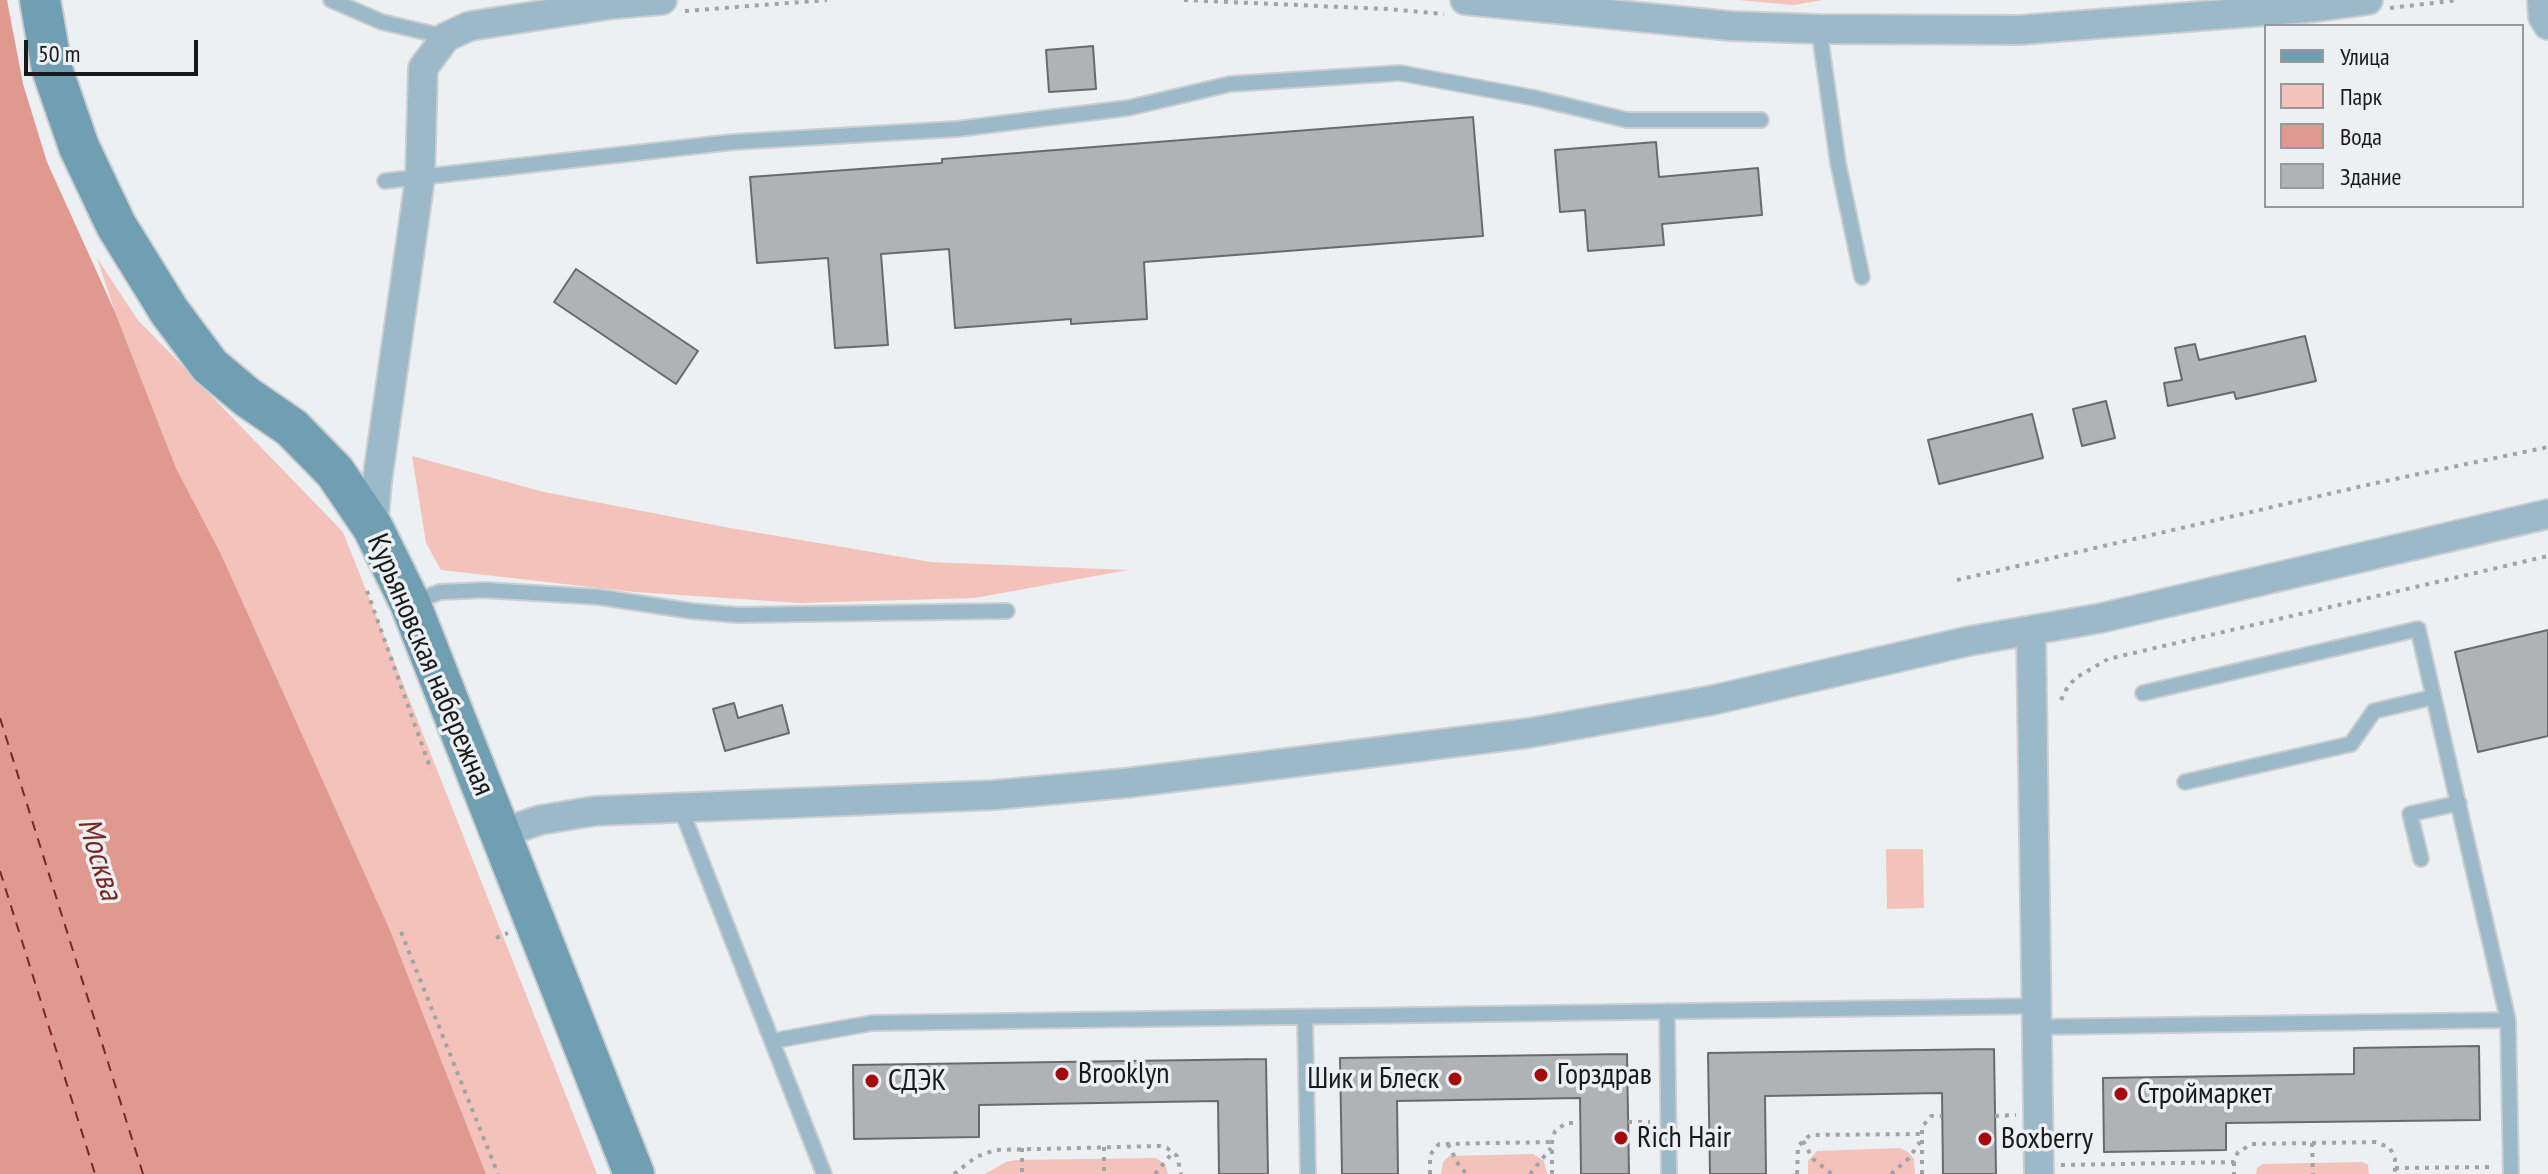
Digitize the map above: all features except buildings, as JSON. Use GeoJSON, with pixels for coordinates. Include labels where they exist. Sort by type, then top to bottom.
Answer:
{"type":"FeatureCollection","features":[{"type":"Feature","properties":{"kind":"main road","name":"Курьяновская набережная"},"geometry":{"type":"LineString","coordinates":[[40,0],[52,69],[79,147],[116,225],[169,311],[210,366],[247,397],[292,428],[335,472],[373,528],[410,603],[634,1174]]}},
{"type":"Feature","properties":{"kind":"street"},"geometry":{"type":"LineString","coordinates":[[373,528],[420,178],[423,68],[446,37],[470,26],[614,4],[662,0]]}},
{"type":"Feature","properties":{"kind":"street"},"geometry":{"type":"LineString","coordinates":[[1465,0],[1731,26],[2019,30],[2317,7],[2368,0]]}},
{"type":"Feature","properties":{"kind":"street"},"geometry":{"type":"LineString","coordinates":[[502,833],[540,820],[595,811],[916,799],[1111,785],[1529,733],[1713,700],[1969,641],[2101,618],[2548,514]]}},
{"type":"Feature","properties":{"kind":"street"},"geometry":{"type":"LineString","coordinates":[[2031,631],[2039,1170]]}},
{"type":"Feature","properties":{"kind":"lane"},"geometry":{"type":"LineString","coordinates":[[331,0],[382,22],[446,37]]}},
{"type":"Feature","properties":{"kind":"lane"},"geometry":{"type":"LineString","coordinates":[[1819,29],[1838,163],[1862,277]]}},
{"type":"Feature","properties":{"kind":"lane"},"geometry":{"type":"LineString","coordinates":[[385,181],[733,142],[957,129],[1128,108],[1230,84],[1400,73],[1535,98],[1627,120],[1761,120]]}},
{"type":"Feature","properties":{"kind":"lane"},"geometry":{"type":"LineString","coordinates":[[410,603],[440,592],[485,590],[599,597],[738,615],[1007,611]]}},
{"type":"Feature","properties":{"kind":"lane"},"geometry":{"type":"LineString","coordinates":[[2143,693],[2418,629],[2508,1020],[2511,1174]]}},
{"type":"Feature","properties":{"kind":"lane"},"geometry":{"type":"LineString","coordinates":[[2185,782],[2351,744],[2374,711],[2434,697]]}},
{"type":"Feature","properties":{"kind":"lane"},"geometry":{"type":"LineString","coordinates":[[2421,859],[2410,814],[2459,803]]}},
{"type":"Feature","properties":{"kind":"lane"},"geometry":{"type":"LineString","coordinates":[[681,809],[824,1174]]}},
{"type":"Feature","properties":{"kind":"lane"},"geometry":{"type":"LineString","coordinates":[[772,1041],[872,1023],[1667,1011],[2508,1020]]}},
{"type":"Feature","properties":{"kind":"lane"},"geometry":{"type":"LineString","coordinates":[[1667,1011],[1669,1174]]}},
{"type":"Feature","properties":{"kind":"lane"},"geometry":{"type":"LineString","coordinates":[[1305,1017],[1308,1174]]}},
{"type":"Feature","properties":{"kind":"path"},"geometry":{"type":"LineString","coordinates":[[1957,580],[2376,483],[2548,447]]}},
{"type":"Feature","properties":{"kind":"path"},"geometry":{"type":"LineString","coordinates":[[2061,700],[2077,677],[2108,659],[2548,556]]}},
{"type":"Feature","properties":{"kind":"path"},"geometry":{"type":"LineString","coordinates":[[362,578],[431,770]]}},
{"type":"Feature","properties":{"kind":"path"},"geometry":{"type":"LineString","coordinates":[[401,932],[498,1174]]}},
{"type":"Feature","properties":{"kind":"path"},"geometry":{"type":"LineString","coordinates":[[496,938],[511,932]]}},
{"type":"Feature","properties":{"kind":"path"},"geometry":{"type":"LineString","coordinates":[[1891,1174],[1909,1158],[1927,1119],[1942,1116]]}},
{"type":"Feature","properties":{"kind":"path"},"geometry":{"type":"LineString","coordinates":[[1530,1174],[1552,1144],[1559,1127],[1566,1123],[1580,1123]]}},
{"type":"Feature","properties":{"kind":"path"},"geometry":{"type":"LineString","coordinates":[[1797,1174],[1796,1151],[1802,1140],[1810,1135],[1921,1137]]}},
{"type":"Feature","properties":{"kind":"path"},"geometry":{"type":"LineString","coordinates":[[1921,1137],[1922,1174]]}},
{"type":"Feature","properties":{"kind":"path"},"geometry":{"type":"LineString","coordinates":[[1802,1140],[1813,1159],[1832,1174]]}},
{"type":"Feature","properties":{"kind":"path"},"geometry":{"type":"LineString","coordinates":[[2312,1143],[2313,1174]]}},
{"type":"Feature","properties":{"kind":"path"},"geometry":{"type":"LineString","coordinates":[[1430,1174],[1433,1148],[1448,1144],[1552,1144]]}},
{"type":"Feature","properties":{"kind":"path"},"geometry":{"type":"LineString","coordinates":[[1448,1144],[1467,1174]]}},
{"type":"Feature","properties":{"kind":"path"},"geometry":{"type":"LineString","coordinates":[[1552,1144],[1552,1174]]}},
{"type":"Feature","properties":{"kind":"path"},"geometry":{"type":"LineString","coordinates":[[2234,1174],[2238,1152],[2252,1144],[2383,1144],[2390,1148],[2395,1159],[2395,1171],[2488,1167]]}},
{"type":"Feature","properties":{"kind":"path"},"geometry":{"type":"LineString","coordinates":[[954,1174],[986,1152],[1022,1148],[1159,1146],[1173,1152],[1179,1161],[1181,1174]]}},
{"type":"Feature","properties":{"kind":"path"},"geometry":{"type":"LineString","coordinates":[[1104,1147],[1104,1174]]}},
{"type":"Feature","properties":{"kind":"path"},"geometry":{"type":"LineString","coordinates":[[1022,1148],[1022,1174]]}},
{"type":"Feature","properties":{"kind":"path"},"geometry":{"type":"LineString","coordinates":[[1155,1174],[1173,1152]]}},
{"type":"Feature","properties":{"kind":"path"},"geometry":{"type":"LineString","coordinates":[[2039,1170],[2234,1162]]}},
{"type":"Feature","properties":{"kind":"green space"},"geometry":{"type":"Polygon","coordinates":[[[1738,0],[1822,0],[1794,5],[1738,0]]]}},
{"type":"Feature","properties":{"kind":"green space"},"geometry":{"type":"Polygon","coordinates":[[[97,258],[137,319],[343,532],[597,1174],[486,1174],[390,930],[221,554],[176,468],[97,258]]]}},
{"type":"Feature","properties":{"kind":"green space"},"geometry":{"type":"Polygon","coordinates":[[[412,456],[544,492],[931,562],[1128,570],[975,598],[800,603],[635,592],[441,570],[426,543],[412,456]]]}},
{"type":"Feature","properties":{"kind":"green space"},"geometry":{"type":"Polygon","coordinates":[[[1886,849],[1923,849],[1924,908],[1887,909],[1886,849]]]}},
{"type":"Feature","properties":{"kind":"green space"},"geometry":{"type":"Polygon","coordinates":[[[1900,1148],[1914,1159],[1915,1174],[1808,1174],[1808,1161],[1817,1151],[1900,1148]]]}},
{"type":"Feature","properties":{"kind":"green space"},"geometry":{"type":"Polygon","coordinates":[[[1533,1154],[1544,1161],[1547,1174],[1441,1174],[1443,1162],[1449,1156],[1533,1154]]]}},
{"type":"Feature","properties":{"kind":"green space"},"geometry":{"type":"Polygon","coordinates":[[[1156,1158],[1165,1164],[1168,1174],[985,1174],[1016,1160],[1156,1158]]]}},
{"type":"Feature","properties":{"kind":"green space"},"geometry":{"type":"Polygon","coordinates":[[[2362,1162],[2368,1165],[2369,1174],[2256,1174],[2257,1168],[2263,1164],[2362,1162]]]}},
{"type":"Feature","properties":{"kind":"water","name":"Москва"},"geometry":{"type":"Polygon","coordinates":[[[0,0],[7,0],[23,84],[47,162],[115,312],[176,468],[221,554],[390,930],[486,1174],[0,1174],[0,0]]]}},
{"type":"Feature","properties":{"kind":"ferry route"},"geometry":{"type":"LineString","coordinates":[[0,718],[143,1174]]}},
{"type":"Feature","properties":{"kind":"ferry route"},"geometry":{"type":"LineString","coordinates":[[0,871],[95,1174]]}},
{"type":"Feature","properties":{"kind":"place","name":"Brooklyn"},"geometry":{"type":"Point","coordinates":[1062,1074]}},
{"type":"Feature","properties":{"kind":"place","name":"Горздрав"},"geometry":{"type":"Point","coordinates":[1541,1075]}},
{"type":"Feature","properties":{"kind":"place","name":"Шик и Блеск"},"geometry":{"type":"Point","coordinates":[1455,1079]}},
{"type":"Feature","properties":{"kind":"place","name":"СДЭК"},"geometry":{"type":"Point","coordinates":[872,1081]}},
{"type":"Feature","properties":{"kind":"place","name":"Строймаркет"},"geometry":{"type":"Point","coordinates":[2121,1094]}},
{"type":"Feature","properties":{"kind":"place","name":"Rich Hair"},"geometry":{"type":"Point","coordinates":[1621,1138]}},
{"type":"Feature","properties":{"kind":"place","name":"Boxberry"},"geometry":{"type":"Point","coordinates":[1985,1139]}}]}
